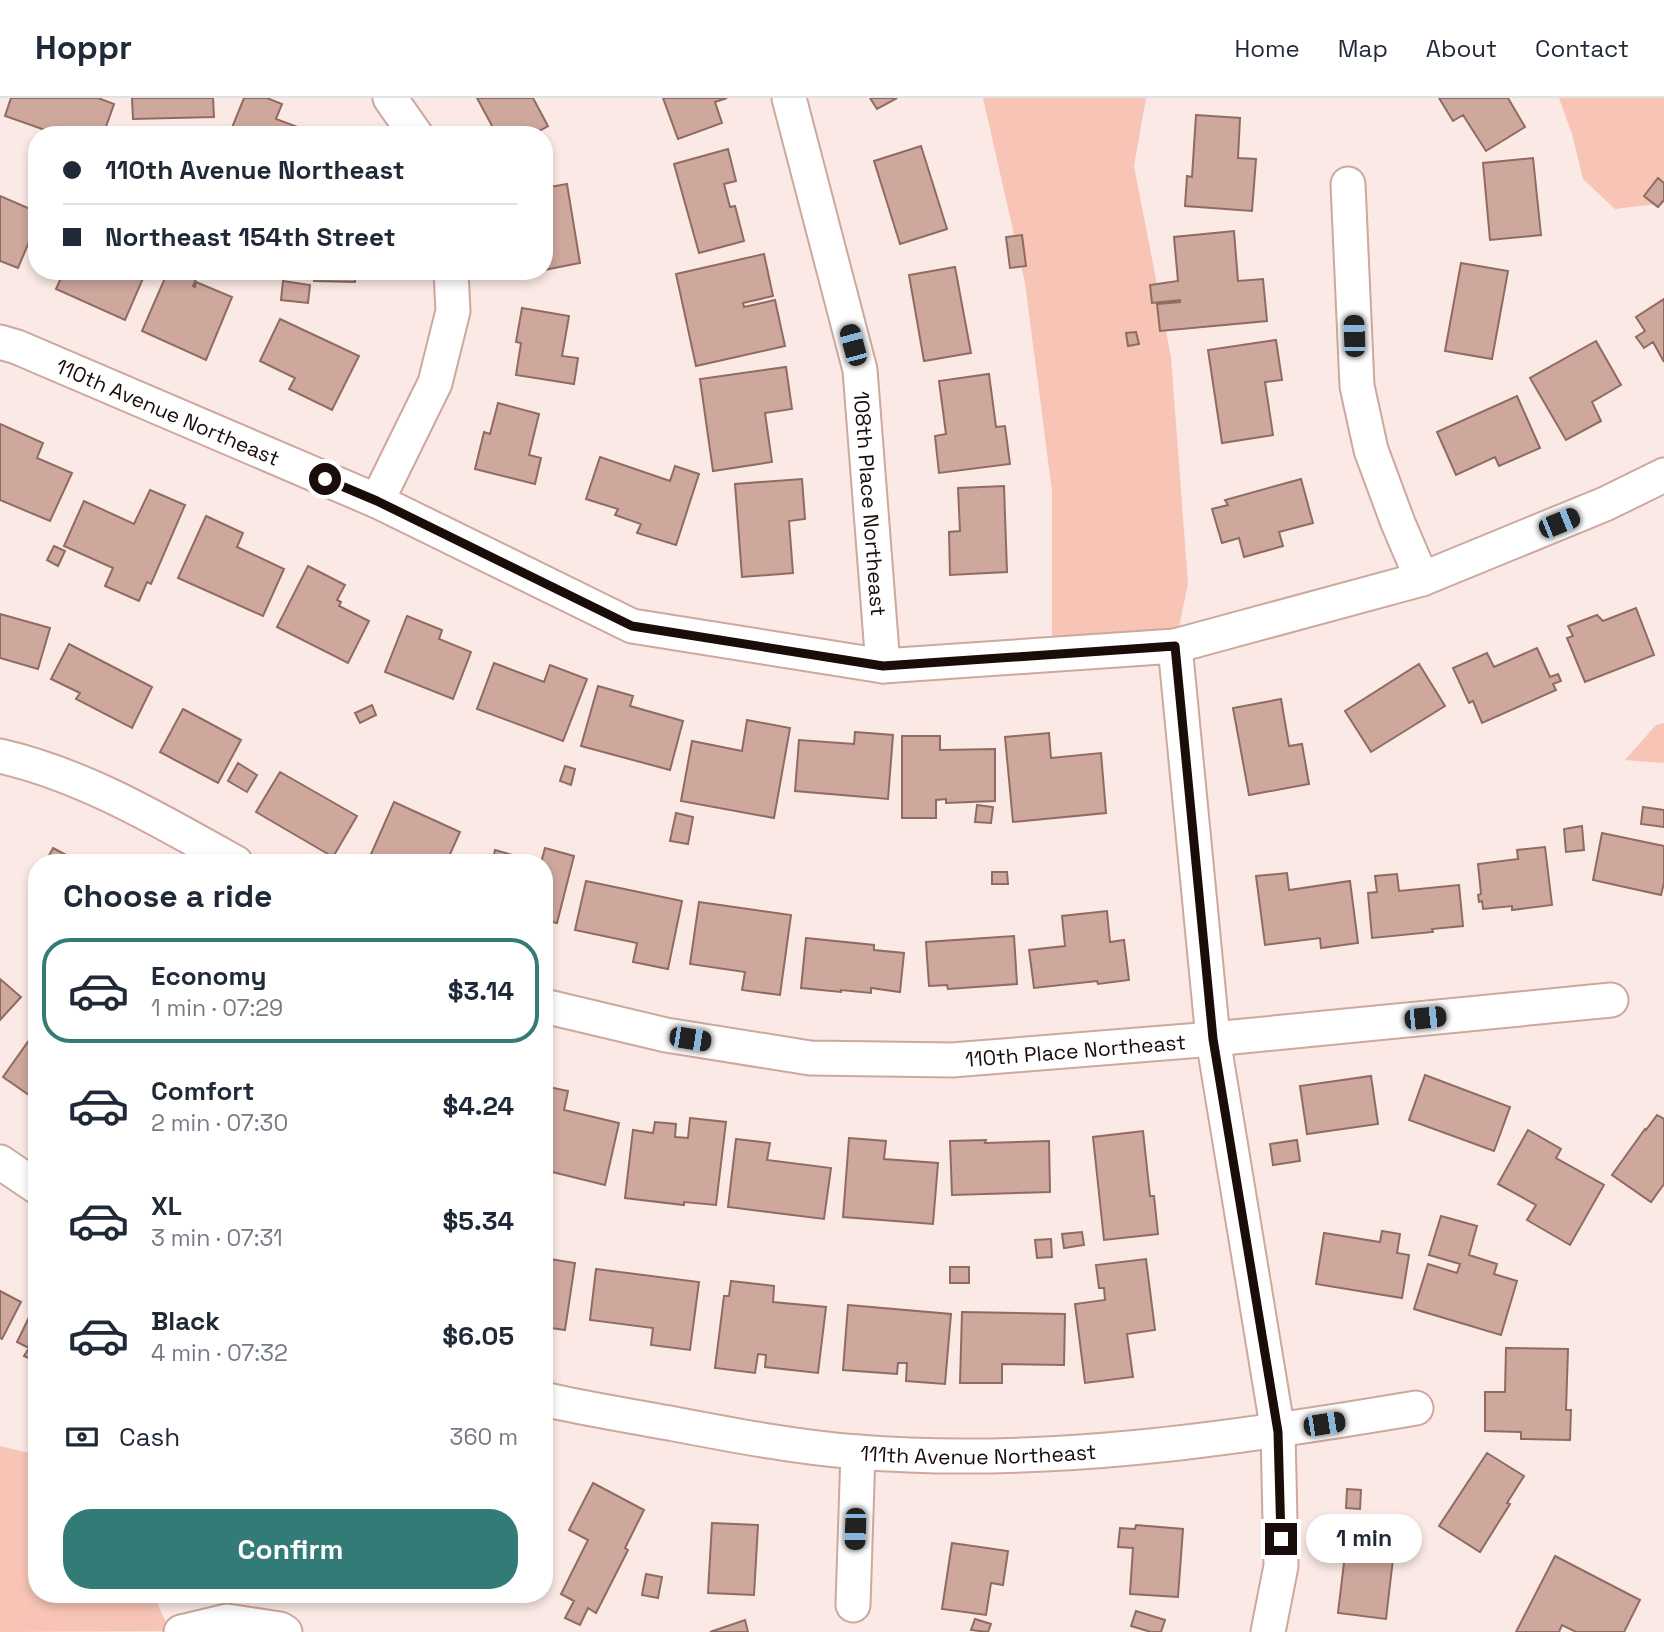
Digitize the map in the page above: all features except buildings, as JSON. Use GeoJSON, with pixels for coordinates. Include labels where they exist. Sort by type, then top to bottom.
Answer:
{"type":"FeatureCollection","features":[{"type":"Feature","properties":{"kind":"street"},"geometry":{"type":"LineString","coordinates":[[390,98],[410,126]]}},
{"type":"Feature","properties":{"kind":"street","name":"108th Place Northeast"},"geometry":{"type":"LineString","coordinates":[[789,98],[860,370],[883,666]]}},
{"type":"Feature","properties":{"kind":"street"},"geometry":{"type":"LineString","coordinates":[[1348,184],[1357,386],[1371,450],[1422,579]]}},
{"type":"Feature","properties":{"kind":"street"},"geometry":{"type":"LineString","coordinates":[[377,501],[435,383],[453,311],[451,280]]}},
{"type":"Feature","properties":{"kind":"street","name":"110th Avenue Northeast"},"geometry":{"type":"LineString","coordinates":[[0,342],[377,501],[632,626],[883,666],[1175,646],[1422,579],[1605,504],[1664,475]]}},
{"type":"Feature","properties":{"kind":"street"},"geometry":{"type":"LineString","coordinates":[[1175,646],[1213,1039],[1278,1432],[1281,1566],[1268,1632]]}},
{"type":"Feature","properties":{"kind":"street"},"geometry":{"type":"LineString","coordinates":[[0,756],[35,764],[134,806],[220,854]]}},
{"type":"Feature","properties":{"kind":"street","name":"110th Place Northeast"},"geometry":{"type":"LineString","coordinates":[[553,1008],[666,1035],[810,1058],[952,1060],[1213,1039],[1611,1000]]}},
{"type":"Feature","properties":{"kind":"street"},"geometry":{"type":"LineString","coordinates":[[0,1162],[28,1181]]}},
{"type":"Feature","properties":{"kind":"street","name":"111th Avenue Northeast"},"geometry":{"type":"LineString","coordinates":[[553,1400],[767,1442],[858,1452],[962,1456],[1066,1453],[1278,1432],[1416,1408]]}},
{"type":"Feature","properties":{"kind":"street"},"geometry":{"type":"LineString","coordinates":[[853,1605],[858,1452]]}},
{"type":"Feature","properties":{"kind":"street"},"geometry":{"type":"LineString","coordinates":[[181,1632],[227,1621],[285,1632]]}},
{"type":"Feature","properties":{"kind":"shaded area"},"geometry":{"type":"Polygon","coordinates":[[[983,98],[1146,98],[1134,166],[1171,357],[1188,584],[1175,646],[1052,655],[1052,491],[1025,283],[983,98]]]}},
{"type":"Feature","properties":{"kind":"shaded area"},"geometry":{"type":"Polygon","coordinates":[[[1559,98],[1664,98],[1664,203],[1615,209],[1583,179],[1572,134],[1559,98]]]}},
{"type":"Feature","properties":{"kind":"shaded area"},"geometry":{"type":"Polygon","coordinates":[[[1664,723],[1664,763],[1625,760],[1656,725],[1664,723]]]}},
{"type":"Feature","properties":{"kind":"shaded area"},"geometry":{"type":"Polygon","coordinates":[[[0,1446],[28,1453],[28,1603],[157,1603],[170,1631],[0,1632],[0,1446]]]}},
{"type":"Feature","properties":{"kind":"route"},"geometry":{"type":"LineString","coordinates":[[325,479],[377,501],[632,626],[883,666],[1175,646],[1213,1039],[1278,1432],[1281,1539]]}}]}
